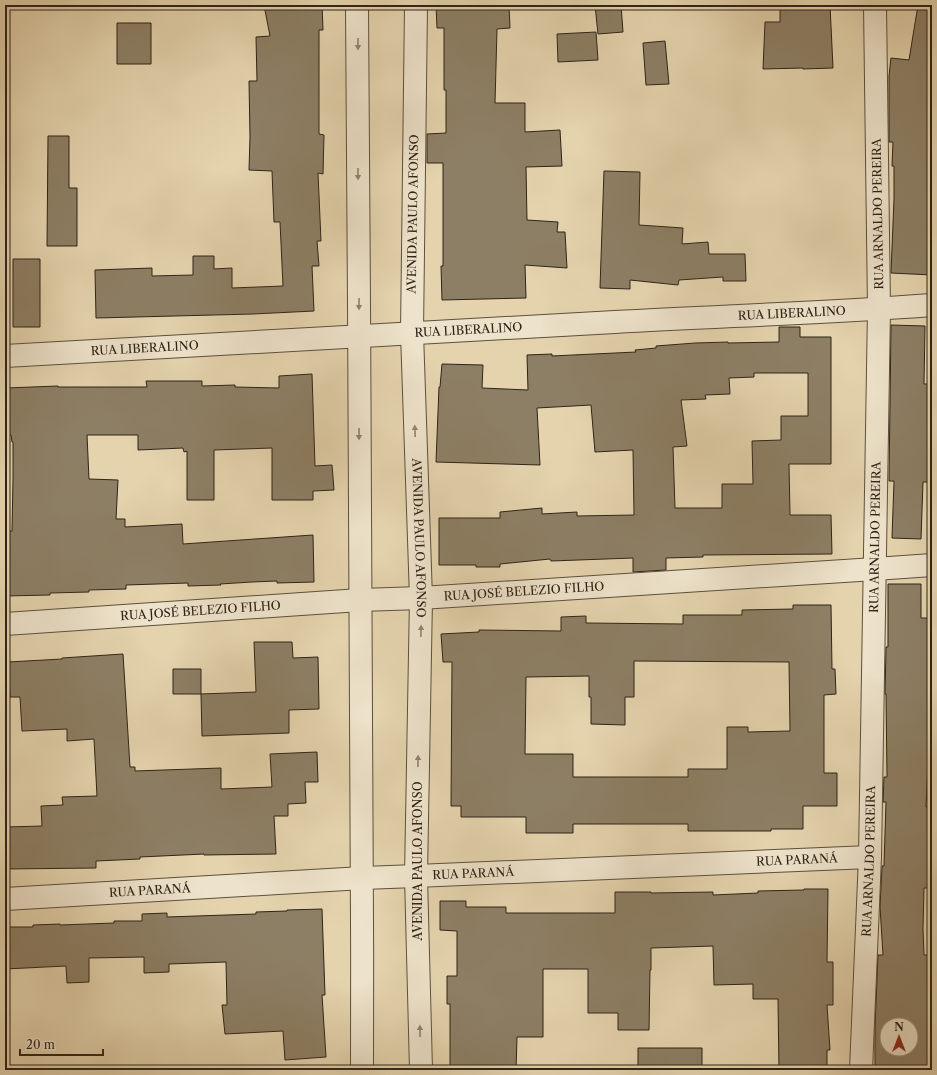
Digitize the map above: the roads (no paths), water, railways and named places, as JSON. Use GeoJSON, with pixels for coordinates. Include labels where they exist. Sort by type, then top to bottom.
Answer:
{"type":"FeatureCollection","features":[{"type":"Feature","properties":{"kind":"street"},"geometry":{"type":"LineString","coordinates":[[357,5],[363,878],[362,1070]]}},
{"type":"Feature","properties":{"kind":"street","name":"AVENIDA PAULO AFONSO"},"geometry":{"type":"LineString","coordinates":[[416,5],[412,333],[421,598],[416,876],[421,1070]]}},
{"type":"Feature","properties":{"kind":"street","name":"RUA ARNALDO PEREIRA"},"geometry":{"type":"LineString","coordinates":[[861,1070],[870,857],[879,309],[875,5]]}},
{"type":"Feature","properties":{"kind":"street","name":"RUA LIBERALINO"},"geometry":{"type":"LineString","coordinates":[[5,356],[932,305]]}},
{"type":"Feature","properties":{"kind":"street","name":"RUA JOSÉ BELEZIO FILHO"},"geometry":{"type":"LineString","coordinates":[[5,624],[360,600],[421,598],[932,565]]}},
{"type":"Feature","properties":{"kind":"street","name":"RUA PARANÁ"},"geometry":{"type":"LineString","coordinates":[[5,899],[363,878],[870,857]]}}]}
